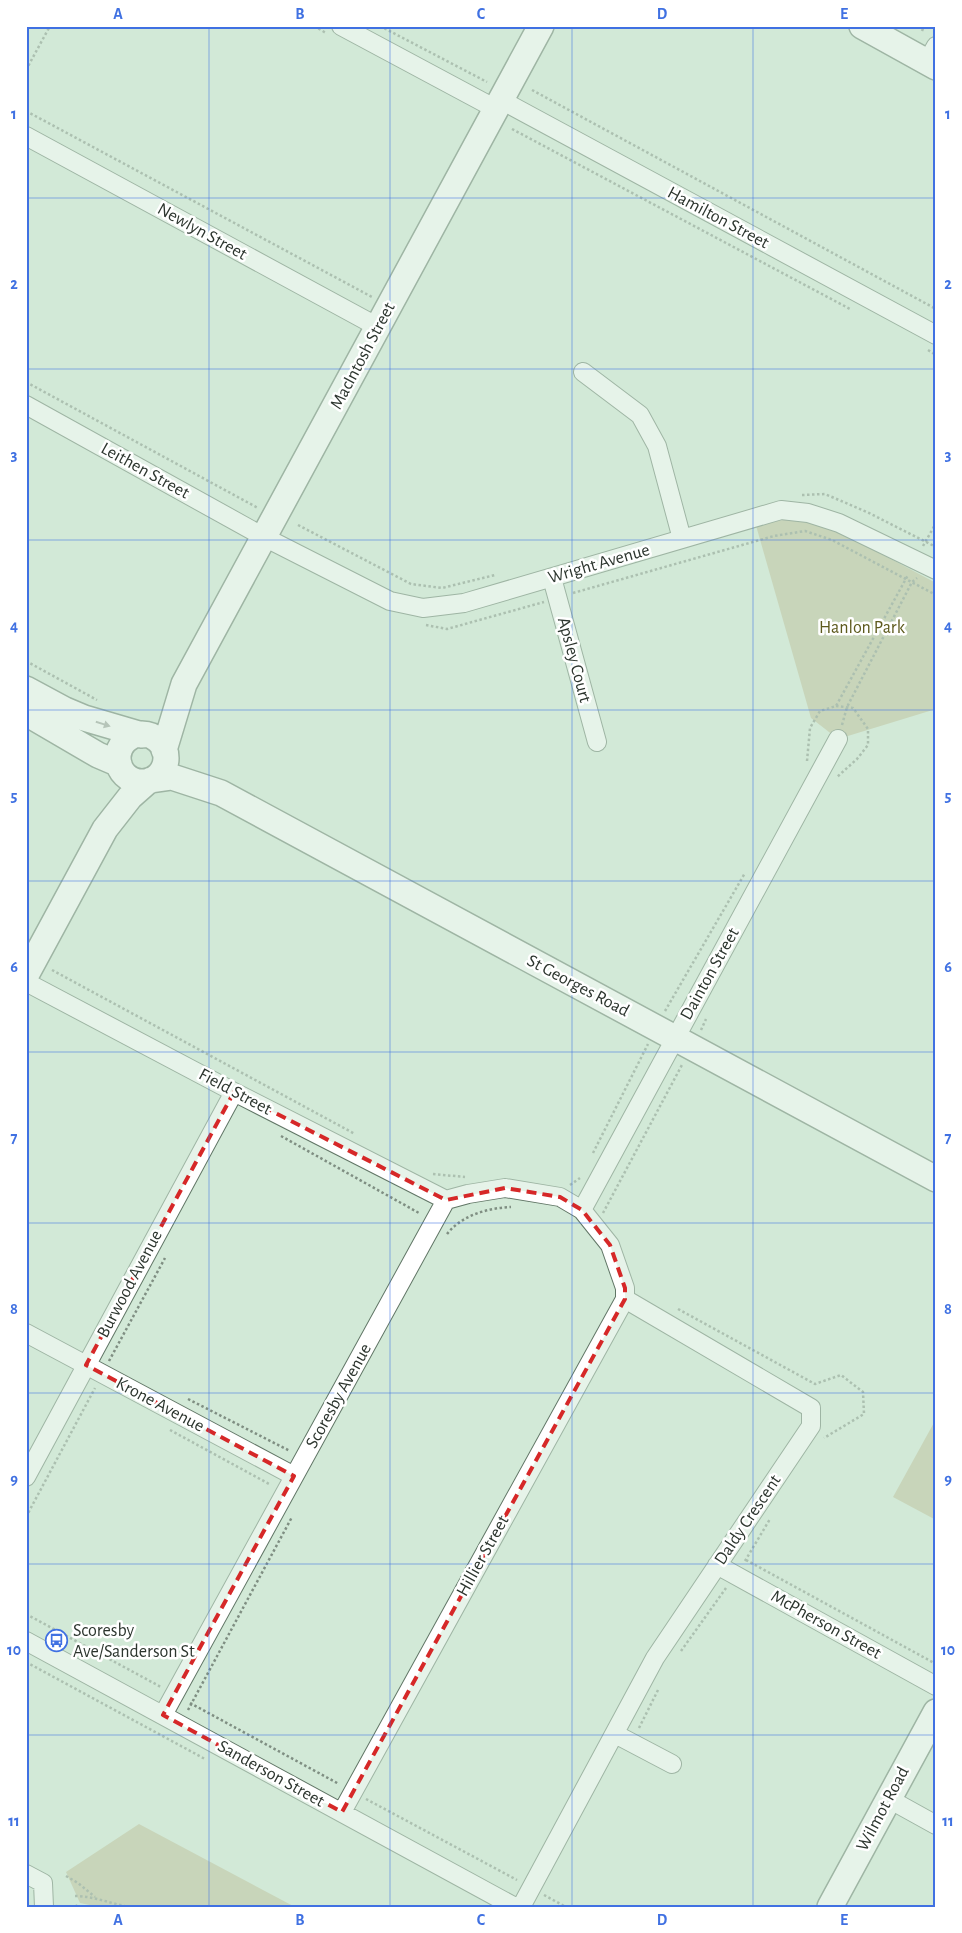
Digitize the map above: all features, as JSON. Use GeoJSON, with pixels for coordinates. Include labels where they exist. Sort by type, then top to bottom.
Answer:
{"type":"FeatureCollection","features":[{"type":"Feature","properties":{"kind":"street","name":"Hamilton Street"},"geometry":{"type":"LineString","coordinates":[[342,26],[494,97],[931,343]]}},
{"type":"Feature","properties":{"kind":"street","name":"MacIntosh Street"},"geometry":{"type":"LineString","coordinates":[[143,735],[184,684],[378,327],[494,97],[540,26]]}},
{"type":"Feature","properties":{"kind":"street"},"geometry":{"type":"LineString","coordinates":[[862,26],[933,59]]}},
{"type":"Feature","properties":{"kind":"street","name":"Newlyn Street"},"geometry":{"type":"LineString","coordinates":[[26,136],[378,327]]}},
{"type":"Feature","properties":{"kind":"street"},"geometry":{"type":"LineString","coordinates":[[583,372],[640,415],[657,446],[682,539]]}},
{"type":"Feature","properties":{"kind":"street","name":"Leithen Street"},"geometry":{"type":"LineString","coordinates":[[26,405],[264,538]]}},
{"type":"Feature","properties":{"kind":"street","name":"Wright Avenue"},"geometry":{"type":"LineString","coordinates":[[264,538],[390,601],[423,608],[464,604],[781,510],[808,512],[839,523],[915,560],[934,565]]}},
{"type":"Feature","properties":{"kind":"street","name":"Apsley Court"},"geometry":{"type":"LineString","coordinates":[[552,578],[597,742]]}},
{"type":"Feature","properties":{"kind":"street","name":"MacIntosh Street"},"geometry":{"type":"LineString","coordinates":[[164,751],[184,684]]}},
{"type":"Feature","properties":{"kind":"street"},"geometry":{"type":"LineString","coordinates":[[26,689],[84,718],[156,740],[164,751],[164,765],[157,777],[149,781],[130,797],[105,829],[29,972]]}},
{"type":"Feature","properties":{"kind":"street"},"geometry":{"type":"LineString","coordinates":[[26,713],[119,766],[128,778],[134,781],[149,781]]}},
{"type":"Feature","properties":{"kind":"street"},"geometry":{"type":"LineString","coordinates":[[105,829],[119,766],[118,757],[123,744],[128,738],[143,735]]}},
{"type":"Feature","properties":{"kind":"street","name":"Dainton Street"},"geometry":{"type":"LineString","coordinates":[[584,1206],[666,1033],[838,739]]}},
{"type":"Feature","properties":{"kind":"street","name":"St Georges Road"},"geometry":{"type":"LineString","coordinates":[[164,751],[221,793],[936,1179]]}},
{"type":"Feature","properties":{"kind":"street","name":"St Georges Road"},"geometry":{"type":"LineString","coordinates":[[149,781],[172,777],[221,793]]}},
{"type":"Feature","properties":{"kind":"street","name":"Field Street"},"geometry":{"type":"LineString","coordinates":[[29,972],[242,1096],[446,1200]]}},
{"type":"Feature","properties":{"kind":"street","name":"Burwood Avenue"},"geometry":{"type":"LineString","coordinates":[[26,1477],[86,1366],[242,1096]]}},
{"type":"Feature","properties":{"kind":"street"},"geometry":{"type":"LineString","coordinates":[[446,1200],[505,1188],[560,1197],[584,1206],[610,1245],[625,1288],[625,1299]]}},
{"type":"Feature","properties":{"kind":"street","name":"Scoresby Avenue"},"geometry":{"type":"LineString","coordinates":[[156,1711],[287,1472],[446,1200]]}},
{"type":"Feature","properties":{"kind":"street","name":"Daldy Crescent"},"geometry":{"type":"LineString","coordinates":[[521,1907],[655,1658],[811,1426],[811,1408],[625,1299]]}},
{"type":"Feature","properties":{"kind":"street","name":"Hillier Street"},"geometry":{"type":"LineString","coordinates":[[342,1812],[625,1299]]}},
{"type":"Feature","properties":{"kind":"street","name":"Krone Avenue"},"geometry":{"type":"LineString","coordinates":[[26,1333],[287,1472]]}},
{"type":"Feature","properties":{"kind":"street","name":"McPherson Street"},"geometry":{"type":"LineString","coordinates":[[717,1565],[936,1686]]}},
{"type":"Feature","properties":{"kind":"street","name":"Sanderson Street"},"geometry":{"type":"LineString","coordinates":[[26,1642],[515,1907]]}},
{"type":"Feature","properties":{"kind":"street","name":"Wilmot Road"},"geometry":{"type":"LineString","coordinates":[[830,1907],[936,1712]]}},
{"type":"Feature","properties":{"kind":"street"},"geometry":{"type":"LineString","coordinates":[[615,1734],[672,1764]]}},
{"type":"Feature","properties":{"kind":"street"},"geometry":{"type":"LineString","coordinates":[[889,1799],[936,1825]]}},
{"type":"Feature","properties":{"kind":"street"},"geometry":{"type":"LineString","coordinates":[[26,1874],[43,1883],[44,1907]]}},
{"type":"Feature","properties":{"kind":"path"},"geometry":{"type":"LineString","coordinates":[[26,70],[50,26]]}},
{"type":"Feature","properties":{"kind":"path"},"geometry":{"type":"LineString","coordinates":[[380,26],[494,97]]}},
{"type":"Feature","properties":{"kind":"path"},"geometry":{"type":"LineString","coordinates":[[922,31],[924,26]]}},
{"type":"Feature","properties":{"kind":"path"},"geometry":{"type":"LineString","coordinates":[[532,90],[936,309]]}},
{"type":"Feature","properties":{"kind":"path"},"geometry":{"type":"LineString","coordinates":[[26,112],[372,298]]}},
{"type":"Feature","properties":{"kind":"path"},"geometry":{"type":"LineString","coordinates":[[512,128],[858,313]]}},
{"type":"Feature","properties":{"kind":"path"},"geometry":{"type":"LineString","coordinates":[[931,343],[936,355]]}},
{"type":"Feature","properties":{"kind":"path"},"geometry":{"type":"LineString","coordinates":[[26,382],[258,508]]}},
{"type":"Feature","properties":{"kind":"path"},"geometry":{"type":"LineString","coordinates":[[798,495],[825,494],[936,547]]}},
{"type":"Feature","properties":{"kind":"path"},"geometry":{"type":"LineString","coordinates":[[806,767],[810,728],[820,711],[836,706],[936,523]]}},
{"type":"Feature","properties":{"kind":"path"},"geometry":{"type":"LineString","coordinates":[[298,525],[411,584],[442,588],[503,573]]}},
{"type":"Feature","properties":{"kind":"path"},"geometry":{"type":"LineString","coordinates":[[418,624],[447,629],[774,536],[805,531],[832,540],[936,595]]}},
{"type":"Feature","properties":{"kind":"path"},"geometry":{"type":"LineString","coordinates":[[838,739],[847,707],[912,582],[934,565]]}},
{"type":"Feature","properties":{"kind":"path"},"geometry":{"type":"LineString","coordinates":[[26,661],[101,702]]}},
{"type":"Feature","properties":{"kind":"path"},"geometry":{"type":"LineString","coordinates":[[589,1161],[666,1033],[747,870]]}},
{"type":"Feature","properties":{"kind":"path"},"geometry":{"type":"LineString","coordinates":[[29,972],[259,1082],[362,1137]]}},
{"type":"Feature","properties":{"kind":"path"},"geometry":{"type":"LineString","coordinates":[[242,1096],[259,1082]]}},
{"type":"Feature","properties":{"kind":"path"},"geometry":{"type":"LineString","coordinates":[[276,1133],[419,1212],[415,1221]]}},
{"type":"Feature","properties":{"kind":"path"},"geometry":{"type":"LineString","coordinates":[[430,1174],[466,1178]]}},
{"type":"Feature","properties":{"kind":"path"},"geometry":{"type":"LineString","coordinates":[[580,1178],[568,1186],[584,1206],[597,1215],[602,1214]]}},
{"type":"Feature","properties":{"kind":"path"},"geometry":{"type":"LineString","coordinates":[[445,1237],[455,1224],[489,1208],[516,1206]]}},
{"type":"Feature","properties":{"kind":"path"},"geometry":{"type":"LineString","coordinates":[[26,1517],[167,1254]]}},
{"type":"Feature","properties":{"kind":"path"},"geometry":{"type":"LineString","coordinates":[[676,1308],[815,1384],[842,1376],[863,1392],[864,1414],[823,1439]]}},
{"type":"Feature","properties":{"kind":"path"},"geometry":{"type":"LineString","coordinates":[[287,1472],[294,1442]]}},
{"type":"Feature","properties":{"kind":"path"},"geometry":{"type":"LineString","coordinates":[[180,1724],[296,1510]]}},
{"type":"Feature","properties":{"kind":"path"},"geometry":{"type":"LineString","coordinates":[[680,1652],[746,1560],[770,1518]]}},
{"type":"Feature","properties":{"kind":"path"},"geometry":{"type":"LineString","coordinates":[[746,1560],[936,1664]]}},
{"type":"Feature","properties":{"kind":"path"},"geometry":{"type":"LineString","coordinates":[[26,1614],[566,1907]]}},
{"type":"Feature","properties":{"kind":"path"},"geometry":{"type":"LineString","coordinates":[[156,1711],[167,1691],[165,1679]]}},
{"type":"Feature","properties":{"kind":"path"},"geometry":{"type":"LineString","coordinates":[[632,1742],[661,1684]]}},
{"type":"Feature","properties":{"kind":"path"},"geometry":{"type":"LineString","coordinates":[[66,1876],[78,1882],[96,1898]]}},
{"type":"Feature","properties":{"kind":"path"},"geometry":{"type":"LineString","coordinates":[[75,1896],[96,1898],[108,1903],[130,1907]]}},
{"type":"Feature","properties":{"kind":"path"},"geometry":{"type":"LineString","coordinates":[[76,1907],[78,1903]]}},
{"type":"Feature","properties":{"kind":"highlighted area"},"geometry":{"type":"Polygon","coordinates":[[[234,1092],[446,1200],[505,1188],[560,1197],[582,1210],[610,1245],[625,1288],[625,1299],[342,1812],[163,1715],[294,1476],[86,1365],[234,1092]]]}},
{"type":"Feature","properties":{"kind":"green space","name":"Hanlon Park"},"geometry":{"type":"Polygon","coordinates":[[[814,518],[936,583],[936,709],[838,739],[811,718],[755,522],[814,518]]]}},
{"type":"Feature","properties":{"kind":"green space"},"geometry":{"type":"Polygon","coordinates":[[[936,1419],[936,1520],[893,1497],[936,1419]]]}},
{"type":"Feature","properties":{"kind":"green space"},"geometry":{"type":"Polygon","coordinates":[[[139,1824],[295,1907],[99,1907],[80,1903],[66,1872],[139,1824]]]}},
{"type":"Feature","properties":{"kind":"place","name":"Scoresby Ave/Sanderson St"},"geometry":{"type":"Point","coordinates":[57,1641]}}]}
